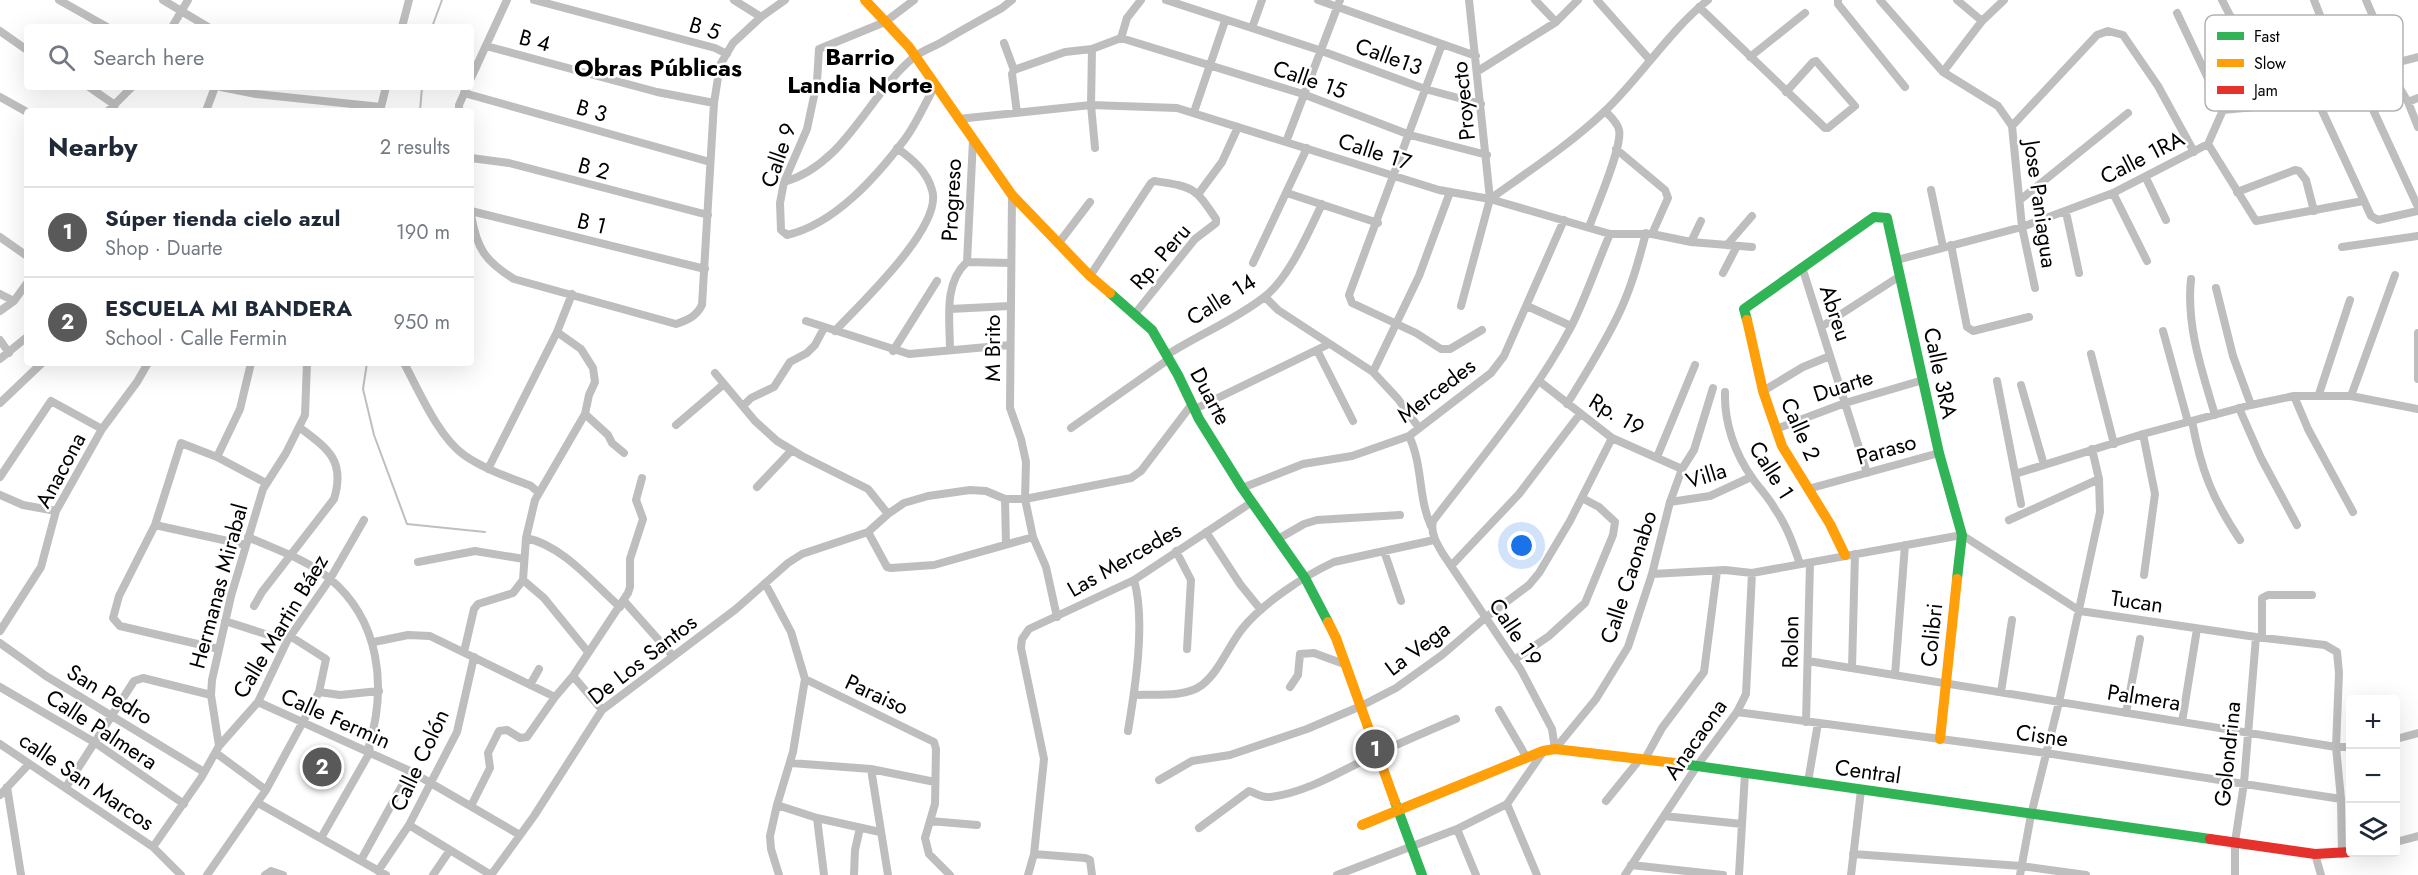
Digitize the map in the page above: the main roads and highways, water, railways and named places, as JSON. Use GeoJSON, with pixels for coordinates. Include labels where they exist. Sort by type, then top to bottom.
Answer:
{"type":"FeatureCollection","features":[{"type":"Feature","properties":{"kind":"waterway"},"geometry":{"type":"LineString","coordinates":[[433,24],[442,0]]}},
{"type":"Feature","properties":{"kind":"waterway"},"geometry":{"type":"LineString","coordinates":[[420,108],[422,90]]}},
{"type":"Feature","properties":{"kind":"waterway"},"geometry":{"type":"LineString","coordinates":[[367,366],[363,389],[374,435],[407,524],[485,532]]}},
{"type":"Feature","properties":{"kind":"place","name":"Súper tienda cielo azul"},"geometry":{"type":"Point","coordinates":[1375,749]}},
{"type":"Feature","properties":{"kind":"place","name":"ESCUELA MI BANDERA"},"geometry":{"type":"Point","coordinates":[322,767]}},
{"type":"Feature","properties":{"kind":"district","name":"Obras Públicas"},"geometry":{"type":"Point","coordinates":[658,68]}},
{"type":"Feature","properties":{"kind":"district","name":"Barrio Landia Norte"},"geometry":{"type":"Point","coordinates":[860,71]}}]}
